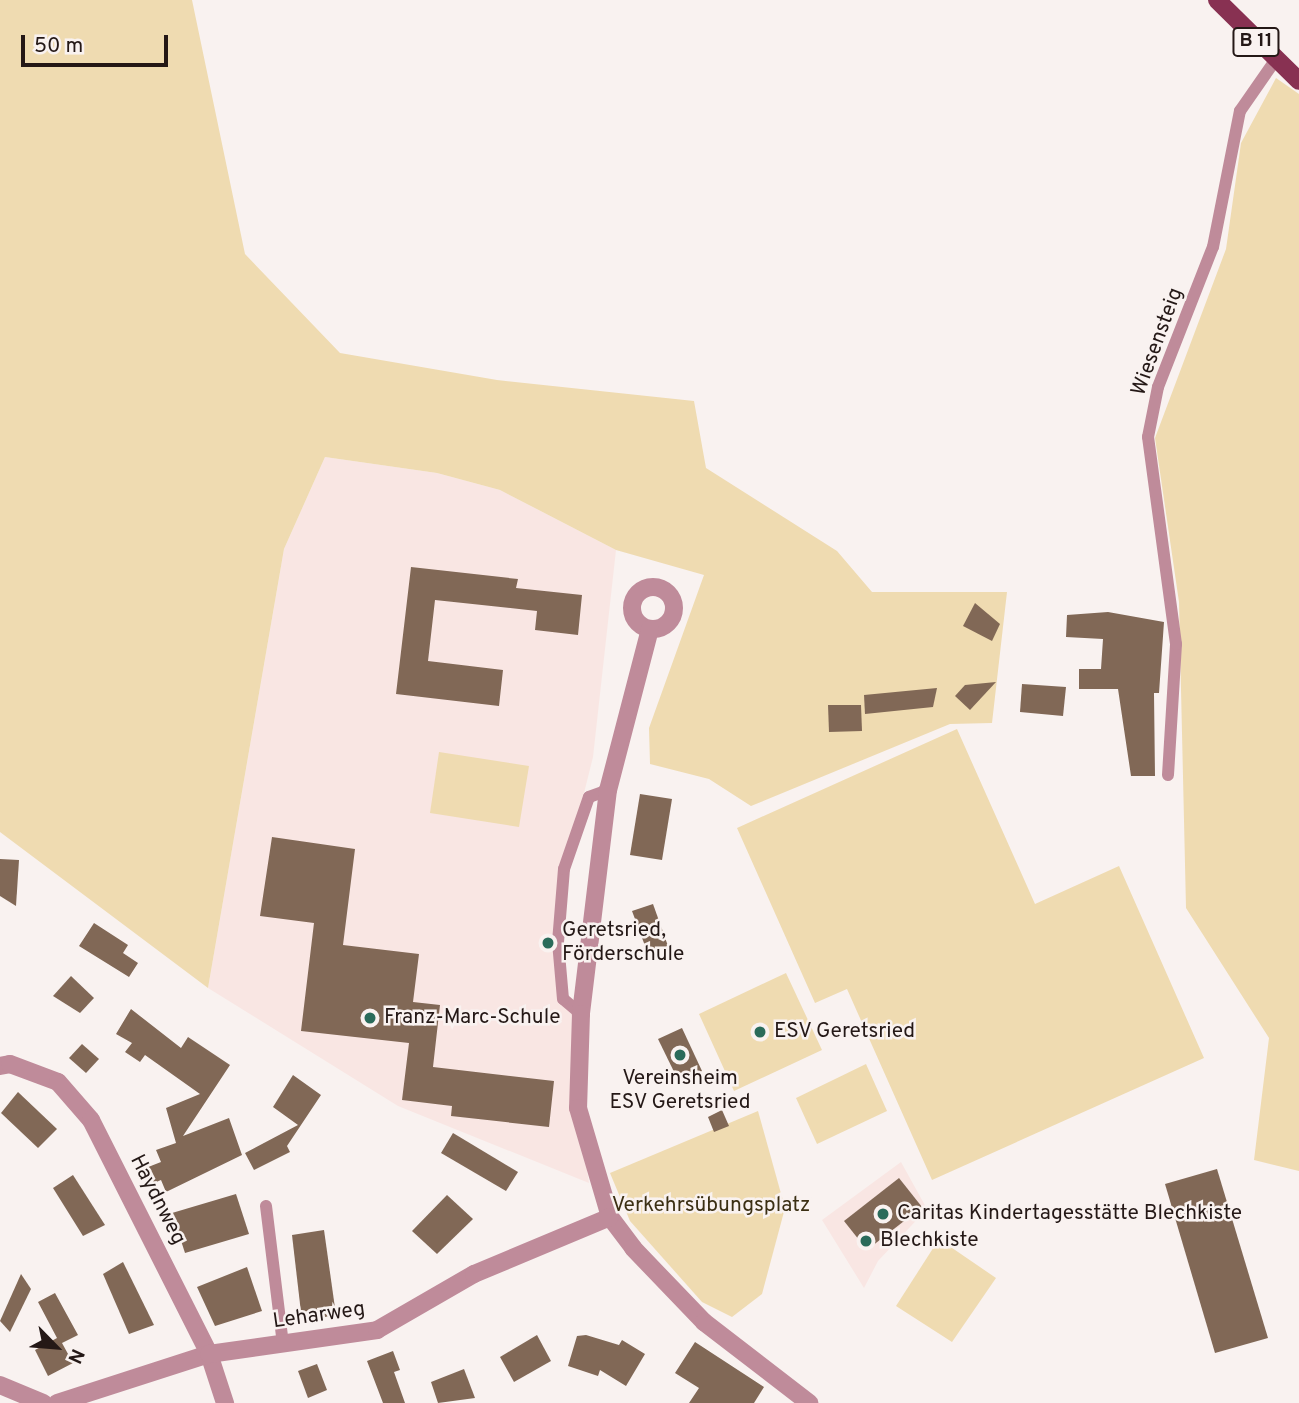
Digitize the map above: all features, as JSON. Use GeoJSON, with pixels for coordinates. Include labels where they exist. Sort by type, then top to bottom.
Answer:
{"type":"FeatureCollection","features":[{"type":"Feature","properties":{"kind":"main road","name":"B 11"},"geometry":{"type":"LineString","coordinates":[[1217,0],[1274,62],[1299,81]]}},
{"type":"Feature","properties":{"kind":"street"},"geometry":{"type":"LineString","coordinates":[[650,629],[608,790],[581,1014],[578,1108],[610,1217],[704,1322],[809,1403]]}},
{"type":"Feature","properties":{"kind":"street","name":"Haydnweg"},"geometry":{"type":"LineString","coordinates":[[0,1066],[10,1064],[58,1082],[91,1120],[209,1354],[225,1403]]}},
{"type":"Feature","properties":{"kind":"street","name":"Leharweg"},"geometry":{"type":"LineString","coordinates":[[57,1403],[209,1354],[377,1331],[474,1274],[610,1217]]}},
{"type":"Feature","properties":{"kind":"street"},"geometry":{"type":"LineString","coordinates":[[0,1385],[43,1403]]}},
{"type":"Feature","properties":{"kind":"lane","name":"Wiesensteig"},"geometry":{"type":"LineString","coordinates":[[1168,775],[1175,644],[1148,437],[1158,387],[1217,236],[1240,111],[1274,62]]}},
{"type":"Feature","properties":{"kind":"lane"},"geometry":{"type":"LineString","coordinates":[[581,1014],[563,999],[558,942],[564,869],[589,797],[608,790]]}},
{"type":"Feature","properties":{"kind":"lane"},"geometry":{"type":"LineString","coordinates":[[266,1206],[283,1344]]}},
{"type":"Feature","properties":{"kind":"shaded area"},"geometry":{"type":"Polygon","coordinates":[[[325,457],[437,473],[500,490],[616,550],[593,757],[563,877],[563,999],[581,1014],[578,1108],[589,1183],[398,1106],[208,988],[284,549],[325,457]]]}},
{"type":"Feature","properties":{"kind":"shaded area","name":"Blechkiste"},"geometry":{"type":"Polygon","coordinates":[[[901,1162],[927,1209],[878,1261],[864,1288],[822,1220],[901,1162]]]}},
{"type":"Feature","properties":{"kind":"green space"},"geometry":{"type":"Polygon","coordinates":[[[0,0],[192,0],[245,254],[340,353],[497,380],[694,401],[706,468],[837,551],[872,592],[1007,592],[992,723],[950,724],[751,806],[709,779],[650,764],[649,728],[704,575],[616,550],[500,490],[437,473],[325,457],[284,549],[208,988],[0,832],[0,0]]]}},
{"type":"Feature","properties":{"kind":"green space"},"geometry":{"type":"Polygon","coordinates":[[[1276,78],[1299,94],[1299,1171],[1254,1160],[1269,1038],[1186,908],[1179,602],[1155,438],[1226,249],[1241,143],[1276,78]]]}},
{"type":"Feature","properties":{"kind":"green space"},"geometry":{"type":"Polygon","coordinates":[[[957,729],[1035,904],[1119,866],[1204,1058],[932,1180],[847,989],[815,1003],[737,828],[957,729]]]}},
{"type":"Feature","properties":{"kind":"green space"},"geometry":{"type":"Polygon","coordinates":[[[439,752],[529,766],[519,827],[430,813],[439,752]]]}},
{"type":"Feature","properties":{"kind":"green space","name":"ESV Geretsried"},"geometry":{"type":"Polygon","coordinates":[[[786,973],[822,1050],[734,1091],[699,1014],[786,973]]]}},
{"type":"Feature","properties":{"kind":"green space"},"geometry":{"type":"Polygon","coordinates":[[[866,1064],[887,1111],[817,1144],[796,1098],[866,1064]]]}},
{"type":"Feature","properties":{"kind":"green space","name":"Verkehrsübungsplatz"},"geometry":{"type":"Polygon","coordinates":[[[758,1111],[785,1208],[762,1294],[732,1317],[702,1302],[630,1221],[610,1173],[758,1111]]]}},
{"type":"Feature","properties":{"kind":"green space"},"geometry":{"type":"Polygon","coordinates":[[[939,1239],[996,1278],[952,1342],[896,1306],[939,1239]]]}},
{"type":"Feature","properties":{"kind":"building"},"geometry":{"type":"Polygon","coordinates":[[[411,567],[518,579],[516,588],[582,595],[578,635],[535,630],[537,611],[435,600],[428,661],[503,670],[499,706],[396,694],[411,567]]]}},
{"type":"Feature","properties":{"kind":"building"},"geometry":{"type":"Polygon","coordinates":[[[975,603],[1000,624],[992,641],[963,626],[975,603]]]}},
{"type":"Feature","properties":{"kind":"building"},"geometry":{"type":"Polygon","coordinates":[[[1108,612],[1164,622],[1159,693],[1154,693],[1155,776],[1131,776],[1118,689],[1079,689],[1079,669],[1101,669],[1103,639],[1066,637],[1067,615],[1108,612]]]}},
{"type":"Feature","properties":{"kind":"building"},"geometry":{"type":"Polygon","coordinates":[[[996,682],[970,710],[955,696],[965,685],[996,682]]]}},
{"type":"Feature","properties":{"kind":"building"},"geometry":{"type":"Polygon","coordinates":[[[1022,684],[1066,687],[1063,716],[1020,712],[1022,684]]]}},
{"type":"Feature","properties":{"kind":"building"},"geometry":{"type":"Polygon","coordinates":[[[937,688],[933,707],[865,714],[864,695],[937,688]]]}},
{"type":"Feature","properties":{"kind":"building"},"geometry":{"type":"Polygon","coordinates":[[[828,705],[861,705],[862,731],[829,732],[828,705]]]}},
{"type":"Feature","properties":{"kind":"building"},"geometry":{"type":"Polygon","coordinates":[[[640,794],[672,799],[662,860],[630,855],[640,794]]]}},
{"type":"Feature","properties":{"kind":"building"},"geometry":{"type":"Polygon","coordinates":[[[272,837],[355,849],[343,945],[419,954],[413,1002],[440,1005],[433,1067],[554,1081],[549,1127],[451,1116],[452,1106],[402,1100],[409,1043],[301,1031],[314,923],[260,916],[272,837]]]}},
{"type":"Feature","properties":{"kind":"building"},"geometry":{"type":"Polygon","coordinates":[[[0,859],[19,860],[16,906],[0,896],[0,859]]]}},
{"type":"Feature","properties":{"kind":"building"},"geometry":{"type":"Polygon","coordinates":[[[653,904],[668,946],[648,954],[632,911],[653,904]]]}},
{"type":"Feature","properties":{"kind":"building"},"geometry":{"type":"Polygon","coordinates":[[[94,923],[128,945],[123,953],[138,963],[129,977],[79,946],[94,923]]]}},
{"type":"Feature","properties":{"kind":"building"},"geometry":{"type":"Polygon","coordinates":[[[71,976],[94,998],[80,1013],[53,996],[71,976]]]}},
{"type":"Feature","properties":{"kind":"building"},"geometry":{"type":"Polygon","coordinates":[[[131,1009],[181,1048],[188,1037],[230,1065],[183,1136],[229,1118],[242,1155],[166,1192],[161,1180],[149,1185],[143,1169],[161,1162],[156,1150],[176,1143],[166,1108],[200,1094],[145,1055],[140,1062],[125,1052],[132,1043],[116,1034],[131,1009]]]}},
{"type":"Feature","properties":{"kind":"building","name":"Vereinsheim ESV Geretsried"},"geometry":{"type":"Polygon","coordinates":[[[682,1028],[702,1071],[679,1082],[658,1039],[682,1028]]]}},
{"type":"Feature","properties":{"kind":"building"},"geometry":{"type":"Polygon","coordinates":[[[82,1044],[99,1059],[86,1073],[69,1058],[82,1044]]]}},
{"type":"Feature","properties":{"kind":"building"},"geometry":{"type":"Polygon","coordinates":[[[293,1075],[321,1095],[287,1146],[290,1152],[254,1170],[245,1153],[298,1125],[273,1107],[293,1075]]]}},
{"type":"Feature","properties":{"kind":"building"},"geometry":{"type":"Polygon","coordinates":[[[18,1092],[57,1129],[38,1148],[1,1113],[18,1092]]]}},
{"type":"Feature","properties":{"kind":"building"},"geometry":{"type":"Polygon","coordinates":[[[722,1110],[729,1126],[714,1132],[708,1117],[722,1110]]]}},
{"type":"Feature","properties":{"kind":"building"},"geometry":{"type":"Polygon","coordinates":[[[453,1133],[518,1172],[506,1191],[441,1153],[453,1133]]]}},
{"type":"Feature","properties":{"kind":"building"},"geometry":{"type":"Polygon","coordinates":[[[1217,1169],[1268,1338],[1215,1353],[1165,1184],[1217,1169]]]}},
{"type":"Feature","properties":{"kind":"building"},"geometry":{"type":"Polygon","coordinates":[[[73,1175],[105,1225],[83,1236],[53,1188],[73,1175]]]}},
{"type":"Feature","properties":{"kind":"building","name":"Caritas Kindertagesstätte Blechkiste"},"geometry":{"type":"Polygon","coordinates":[[[899,1178],[922,1207],[867,1250],[844,1221],[899,1178]]]}},
{"type":"Feature","properties":{"kind":"building"},"geometry":{"type":"Polygon","coordinates":[[[236,1194],[249,1234],[185,1253],[172,1213],[236,1194]]]}},
{"type":"Feature","properties":{"kind":"building"},"geometry":{"type":"Polygon","coordinates":[[[447,1195],[473,1219],[437,1254],[412,1231],[447,1195]]]}},
{"type":"Feature","properties":{"kind":"building"},"geometry":{"type":"Polygon","coordinates":[[[324,1230],[336,1315],[302,1321],[292,1235],[324,1230]]]}},
{"type":"Feature","properties":{"kind":"building"},"geometry":{"type":"Polygon","coordinates":[[[123,1262],[154,1325],[129,1334],[103,1274],[123,1262]]]}},
{"type":"Feature","properties":{"kind":"building"},"geometry":{"type":"Polygon","coordinates":[[[247,1267],[262,1311],[215,1326],[197,1287],[247,1267]]]}},
{"type":"Feature","properties":{"kind":"building"},"geometry":{"type":"Polygon","coordinates":[[[21,1274],[31,1289],[10,1332],[0,1321],[21,1274]]]}},
{"type":"Feature","properties":{"kind":"building"},"geometry":{"type":"Polygon","coordinates":[[[55,1293],[78,1335],[62,1343],[73,1363],[48,1376],[35,1350],[57,1338],[38,1302],[55,1293]]]}},
{"type":"Feature","properties":{"kind":"building"},"geometry":{"type":"Polygon","coordinates":[[[537,1335],[551,1361],[514,1382],[500,1357],[537,1335]]]}},
{"type":"Feature","properties":{"kind":"building"},"geometry":{"type":"Polygon","coordinates":[[[586,1335],[619,1345],[622,1340],[645,1354],[626,1386],[600,1370],[598,1376],[568,1366],[577,1336],[586,1335]]]}},
{"type":"Feature","properties":{"kind":"building"},"geometry":{"type":"Polygon","coordinates":[[[695,1342],[764,1387],[754,1403],[689,1403],[699,1388],[675,1373],[695,1342]]]}},
{"type":"Feature","properties":{"kind":"building"},"geometry":{"type":"Polygon","coordinates":[[[393,1351],[400,1370],[394,1372],[405,1403],[383,1403],[367,1361],[393,1351]]]}},
{"type":"Feature","properties":{"kind":"building"},"geometry":{"type":"Polygon","coordinates":[[[317,1364],[327,1390],[308,1398],[298,1371],[317,1364]]]}},
{"type":"Feature","properties":{"kind":"building"},"geometry":{"type":"Polygon","coordinates":[[[464,1369],[475,1398],[438,1403],[431,1382],[464,1369]]]}},
{"type":"Feature","properties":{"kind":"place","name":"Geretsried, Förderschule"},"geometry":{"type":"Point","coordinates":[548,943]}},
{"type":"Feature","properties":{"kind":"place","name":"Franz-Marc-Schule"},"geometry":{"type":"Point","coordinates":[370,1018]}},
{"type":"Feature","properties":{"kind":"place","name":"ESV Geretsried"},"geometry":{"type":"Point","coordinates":[760,1032]}},
{"type":"Feature","properties":{"kind":"place","name":"Vereinsheim ESV Geretsried"},"geometry":{"type":"Point","coordinates":[680,1055]}},
{"type":"Feature","properties":{"kind":"place","name":"Caritas Kindertagesstätte Blechkiste"},"geometry":{"type":"Point","coordinates":[883,1214]}},
{"type":"Feature","properties":{"kind":"place","name":"Blechkiste"},"geometry":{"type":"Point","coordinates":[866,1241]}}]}
